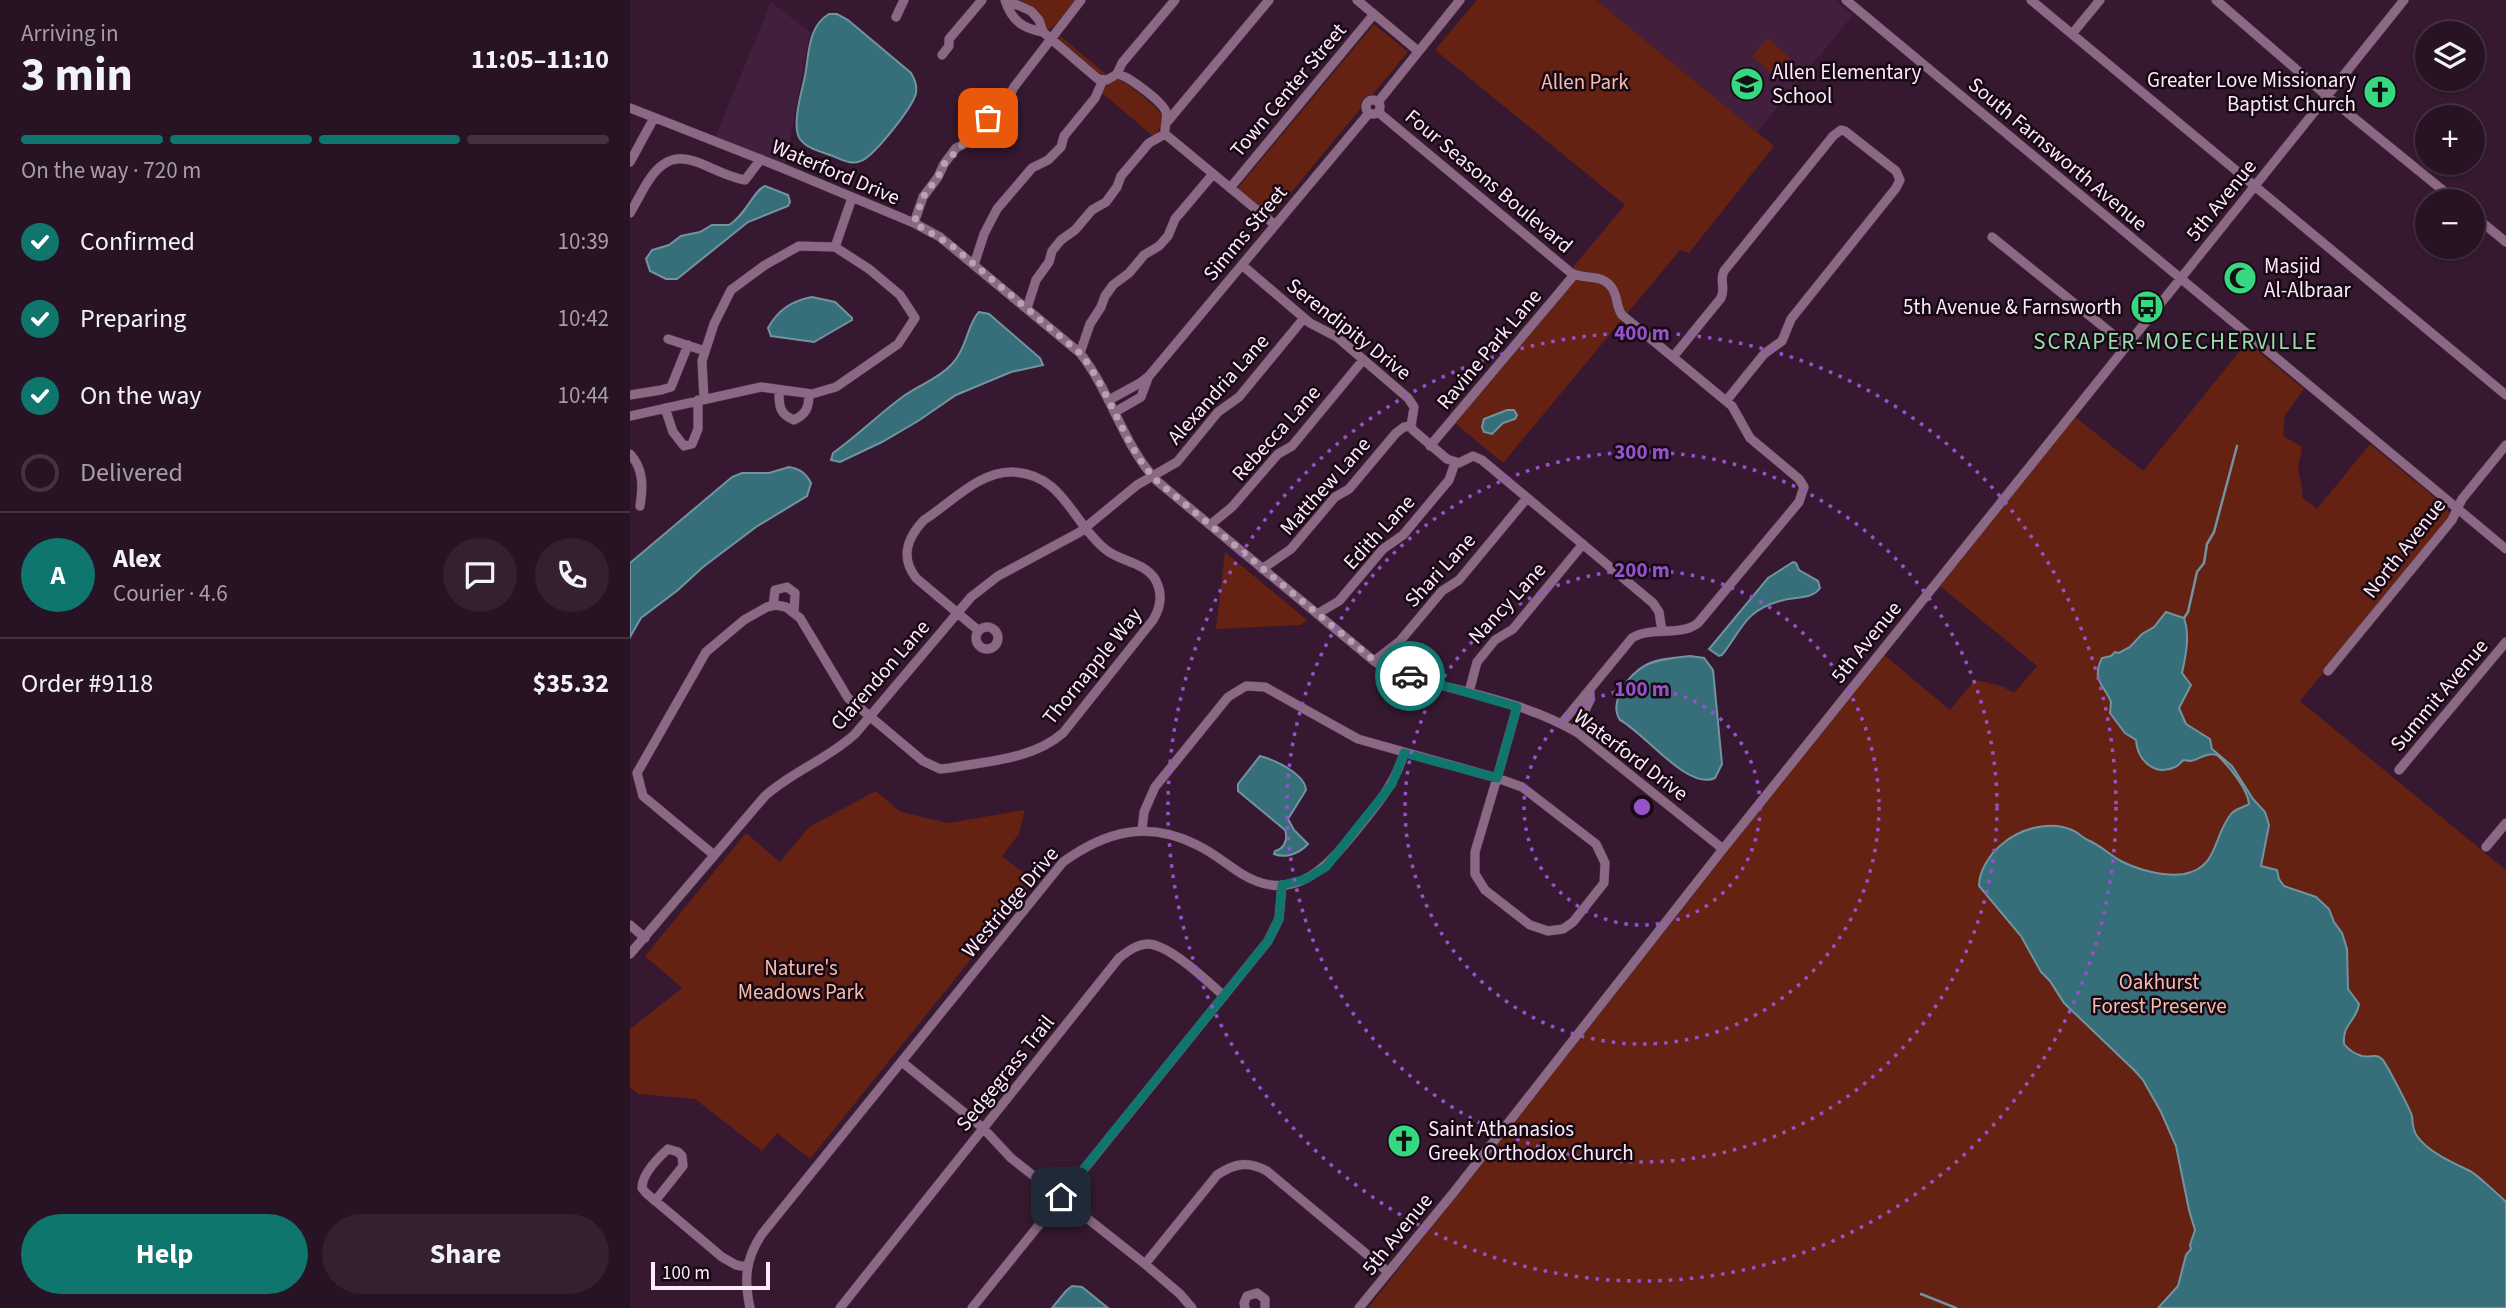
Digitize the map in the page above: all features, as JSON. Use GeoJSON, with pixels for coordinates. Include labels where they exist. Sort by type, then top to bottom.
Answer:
{"type":"FeatureCollection","features":[{"type":"Feature","properties":{"kind":"street"},"geometry":{"type":"LineString","coordinates":[[896,17],[904,0]]}},
{"type":"Feature","properties":{"kind":"street"},"geometry":{"type":"LineString","coordinates":[[942,55],[949,46],[949,39],[982,0]]}},
{"type":"Feature","properties":{"kind":"street"},"geometry":{"type":"LineString","coordinates":[[1006,0],[1010,14],[1018,24],[1043,32]]}},
{"type":"Feature","properties":{"kind":"street"},"geometry":{"type":"LineString","coordinates":[[1006,0],[1031,11],[1051,40],[1103,80]]}},
{"type":"Feature","properties":{"kind":"street"},"geometry":{"type":"LineString","coordinates":[[914,223],[923,197],[948,158],[1006,103],[1014,87],[1081,0]]}},
{"type":"Feature","properties":{"kind":"street"},"geometry":{"type":"LineString","coordinates":[[1117,74],[1122,63],[1175,0]]}},
{"type":"Feature","properties":{"kind":"street"},"geometry":{"type":"LineString","coordinates":[[1027,308],[1036,280],[1046,268],[1052,251],[1092,210],[1106,202],[1121,176],[1165,129],[1269,0]]}},
{"type":"Feature","properties":{"kind":"street"},"geometry":{"type":"LineString","coordinates":[[1357,0],[1418,51]]}},
{"type":"Feature","properties":{"kind":"street","name":"Simms Street"},"geometry":{"type":"LineString","coordinates":[[1109,400],[1149,376],[1375,109],[1460,0]]}},
{"type":"Feature","properties":{"kind":"street","name":"South Farnsworth Avenue"},"geometry":{"type":"LineString","coordinates":[[1846,0],[2506,549]]}},
{"type":"Feature","properties":{"kind":"street"},"geometry":{"type":"LineString","coordinates":[[2031,0],[2506,395]]}},
{"type":"Feature","properties":{"kind":"street"},"geometry":{"type":"LineString","coordinates":[[2072,34],[2100,0]]}},
{"type":"Feature","properties":{"kind":"street"},"geometry":{"type":"LineString","coordinates":[[2216,0],[2320,87],[2327,96],[2441,189]]}},
{"type":"Feature","properties":{"kind":"street","name":"5th Avenue"},"geometry":{"type":"LineString","coordinates":[[1359,1308],[2403,0]]}},
{"type":"Feature","properties":{"kind":"street","name":"Town Center Street"},"geometry":{"type":"LineString","coordinates":[[1230,188],[1374,14]]}},
{"type":"Feature","properties":{"kind":"street"},"geometry":{"type":"LineString","coordinates":[[974,265],[984,234],[997,209],[1032,169],[1048,160],[1060,147],[1064,136],[1095,98],[1103,80],[1117,74],[1126,76],[1163,107],[1167,117],[1165,129]]}},
{"type":"Feature","properties":{"kind":"street","name":"Waterford Drive"},"geometry":{"type":"LineString","coordinates":[[630,108],[761,159],[914,223],[940,237],[1080,353],[1096,375],[1152,476],[1374,661],[1397,673],[1469,692],[1562,723],[1723,849]]}},
{"type":"Feature","properties":{"kind":"street","name":"Four Seasons Boulevard"},"geometry":{"type":"LineString","coordinates":[[1375,109],[1574,275],[1596,276],[1611,286],[1619,311],[1726,401],[1735,410],[1750,438],[1799,479],[1804,488],[1799,502],[1698,622],[1690,628],[1640,633],[1632,638],[1562,723]]}},
{"type":"Feature","properties":{"kind":"street"},"geometry":{"type":"LineString","coordinates":[[630,162],[654,118]]}},
{"type":"Feature","properties":{"kind":"street"},"geometry":{"type":"LineString","coordinates":[[1165,129],[1213,174],[1275,225]]}},
{"type":"Feature","properties":{"kind":"street"},"geometry":{"type":"LineString","coordinates":[[1673,357],[1721,298],[1725,289],[1722,280],[1724,271],[1833,135],[1841,130],[1845,131],[1896,171],[1900,180],[1896,188],[1791,319],[1783,341],[1764,354],[1726,401]]}},
{"type":"Feature","properties":{"kind":"street"},"geometry":{"type":"LineString","coordinates":[[630,213],[650,178],[665,161],[682,157],[733,178],[745,180],[761,159]]}},
{"type":"Feature","properties":{"kind":"street"},"geometry":{"type":"LineString","coordinates":[[1080,353],[1090,324],[1113,285],[1129,273],[1144,255],[1159,246],[1168,236],[1175,219],[1213,174]]}},
{"type":"Feature","properties":{"kind":"street"},"geometry":{"type":"LineString","coordinates":[[835,247],[852,198]]}},
{"type":"Feature","properties":{"kind":"street"},"geometry":{"type":"LineString","coordinates":[[2485,225],[2506,242]]}},
{"type":"Feature","properties":{"kind":"street"},"geometry":{"type":"LineString","coordinates":[[1992,237],[2126,345]]}},
{"type":"Feature","properties":{"kind":"street"},"geometry":{"type":"LineString","coordinates":[[630,416],[701,399],[761,387],[808,394],[836,387],[898,344],[915,318],[900,295],[869,269],[835,247],[799,246],[765,265],[731,290],[714,324],[702,361],[701,399],[698,429],[692,444],[684,446],[673,432],[665,408]]}},
{"type":"Feature","properties":{"kind":"street","name":"Serendipity Drive"},"geometry":{"type":"LineString","coordinates":[[1242,265],[1304,318],[1337,337],[1412,403],[1413,430],[1455,463]]}},
{"type":"Feature","properties":{"kind":"street","name":"Ravine Park Lane"},"geometry":{"type":"LineString","coordinates":[[1430,446],[1574,275]]}},
{"type":"Feature","properties":{"kind":"street","name":"Alexandria Lane"},"geometry":{"type":"LineString","coordinates":[[1152,476],[1177,462],[1218,412],[1240,397],[1304,318]]}},
{"type":"Feature","properties":{"kind":"street"},"geometry":{"type":"LineString","coordinates":[[668,339],[705,351]]}},
{"type":"Feature","properties":{"kind":"street"},"geometry":{"type":"LineString","coordinates":[[630,395],[671,387],[688,345]]}},
{"type":"Feature","properties":{"kind":"street","name":"Rebecca Lane"},"geometry":{"type":"LineString","coordinates":[[1210,525],[1232,507],[1273,458],[1292,446],[1363,360]]}},
{"type":"Feature","properties":{"kind":"street","name":"Simms Street"},"geometry":{"type":"LineString","coordinates":[[1115,412],[1141,397],[1149,376]]}},
{"type":"Feature","properties":{"kind":"street"},"geometry":{"type":"LineString","coordinates":[[779,391],[779,406],[784,416],[794,421],[804,415],[809,404],[808,394]]}},
{"type":"Feature","properties":{"kind":"street","name":"Matthew Lane"},"geometry":{"type":"LineString","coordinates":[[1262,569],[1286,553],[1335,497],[1349,489],[1396,433],[1404,426],[1411,426]]}},
{"type":"Feature","properties":{"kind":"street","name":"North Avenue"},"geometry":{"type":"LineString","coordinates":[[2328,671],[2452,520],[2462,499],[2506,445]]}},
{"type":"Feature","properties":{"kind":"street"},"geometry":{"type":"LineString","coordinates":[[630,454],[636,461],[643,484],[640,506]]}},
{"type":"Feature","properties":{"kind":"street"},"geometry":{"type":"LineString","coordinates":[[1455,463],[1469,457],[1477,457],[1657,607],[1662,631]]}},
{"type":"Feature","properties":{"kind":"street","name":"Edith Lane"},"geometry":{"type":"LineString","coordinates":[[1317,614],[1339,601],[1383,549],[1402,535],[1449,480],[1455,463]]}},
{"type":"Feature","properties":{"kind":"street"},"geometry":{"type":"LineString","coordinates":[[979,631],[909,570],[906,550],[915,529],[924,520],[981,480],[1011,472],[1043,481],[1060,493],[1086,527]]}},
{"type":"Feature","properties":{"kind":"street","name":"Clarendon Lane"},"geometry":{"type":"LineString","coordinates":[[630,954],[772,789],[841,747],[971,597],[998,576],[1086,527],[1152,476]]}},
{"type":"Feature","properties":{"kind":"street","name":"Shari Lane"},"geometry":{"type":"LineString","coordinates":[[1374,661],[1400,641],[1442,591],[1460,579],[1527,498]]}},
{"type":"Feature","properties":{"kind":"street","name":"Thornapple Way"},"geometry":{"type":"LineString","coordinates":[[869,717],[923,761],[940,769],[1031,752],[1052,742],[1063,733],[1153,620],[1160,606],[1160,589],[1151,574],[1135,563],[1106,550],[1086,527]]}},
{"type":"Feature","properties":{"kind":"street","name":"Nancy Lane"},"geometry":{"type":"LineString","coordinates":[[1469,692],[1477,662],[1495,639],[1513,629],[1583,544]]}},
{"type":"Feature","properties":{"kind":"street"},"geometry":{"type":"LineString","coordinates":[[773,606],[775,590],[788,587],[795,593],[794,612]]}},
{"type":"Feature","properties":{"kind":"street"},"geometry":{"type":"LineString","coordinates":[[714,855],[639,796],[634,775],[706,652],[756,612],[773,606],[786,607],[800,618],[841,688],[869,717]]}},
{"type":"Feature","properties":{"kind":"street","name":"Summit Avenue"},"geometry":{"type":"LineString","coordinates":[[2399,770],[2506,642]]}},
{"type":"Feature","properties":{"kind":"street"},"geometry":{"type":"LineString","coordinates":[[1142,830],[1144,812],[1155,787],[1228,697],[1246,686],[1256,684],[1275,690],[1358,738],[1497,778],[1534,794],[1596,844],[1603,855],[1606,868],[1604,883],[1573,922],[1563,929],[1548,931],[1534,928],[1485,890],[1477,878],[1474,858],[1497,778],[1517,707]]}},
{"type":"Feature","properties":{"kind":"street","name":"Four Seasons Boulevard"},"geometry":{"type":"LineString","coordinates":[[1575,731],[1587,710],[1590,689]]}},
{"type":"Feature","properties":{"kind":"street"},"geometry":{"type":"LineString","coordinates":[[972,1308],[1275,930],[1282,908],[1282,885],[1306,879],[1331,862],[1392,784],[1404,753]]}},
{"type":"Feature","properties":{"kind":"street"},"geometry":{"type":"LineString","coordinates":[[2486,847],[2506,823]]}},
{"type":"Feature","properties":{"kind":"street","name":"Westridge Drive"},"geometry":{"type":"LineString","coordinates":[[750,1308],[746,1283],[747,1266],[751,1252],[762,1234],[1063,862],[1098,841],[1142,830],[1197,844],[1253,880],[1282,885]]}},
{"type":"Feature","properties":{"kind":"street"},"geometry":{"type":"LineString","coordinates":[[630,925],[645,937]]}},
{"type":"Feature","properties":{"kind":"street","name":"Sedgegrass Trail"},"geometry":{"type":"LineString","coordinates":[[840,1308],[1128,950],[1141,945],[1168,951],[1224,996]]}},
{"type":"Feature","properties":{"kind":"street"},"geometry":{"type":"LineString","coordinates":[[902,1062],[983,1128],[1011,1158],[1145,1264],[1192,1308]]}},
{"type":"Feature","properties":{"kind":"street"},"geometry":{"type":"LineString","coordinates":[[655,1201],[683,1166],[684,1161],[678,1152],[668,1149],[644,1177],[642,1188],[655,1201],[722,1257],[736,1265],[747,1266]]}},
{"type":"Feature","properties":{"kind":"street"},"geometry":{"type":"LineString","coordinates":[[1145,1264],[1217,1175],[1228,1167],[1254,1164],[1267,1171],[1388,1272]]}},
{"type":"Feature","properties":{"kind":"street"},"geometry":{"type":"LineString","coordinates":[[1245,1308],[1245,1299],[1253,1293],[1263,1296],[1265,1308]]}},
{"type":"Feature","properties":{"kind":"shaded area","name":"Allen Elementary School"},"geometry":{"type":"Polygon","coordinates":[[[1596,0],[1835,0],[1853,15],[1757,132],[1596,0]]]}},
{"type":"Feature","properties":{"kind":"shaded area"},"geometry":{"type":"Polygon","coordinates":[[[771,2],[810,32],[785,167],[715,138],[771,2]]]}},
{"type":"Feature","properties":{"kind":"green space"},"geometry":{"type":"Polygon","coordinates":[[[1020,0],[1076,0],[1053,27],[1047,30],[1036,10],[1020,0]]]}},
{"type":"Feature","properties":{"kind":"green space","name":"Allen Park"},"geometry":{"type":"Polygon","coordinates":[[[1477,0],[1596,0],[1774,146],[1689,253],[1680,250],[1503,463],[1455,423],[1580,274],[1573,267],[1625,205],[1435,50],[1477,0]]]}},
{"type":"Feature","properties":{"kind":"green space"},"geometry":{"type":"Polygon","coordinates":[[[1374,24],[1408,52],[1372,95],[1362,99],[1360,109],[1271,217],[1237,189],[1374,24]]]}},
{"type":"Feature","properties":{"kind":"green space"},"geometry":{"type":"Polygon","coordinates":[[[1058,34],[1107,75],[1098,73],[1060,39],[1058,34]]]}},
{"type":"Feature","properties":{"kind":"green space"},"geometry":{"type":"Polygon","coordinates":[[[1768,38],[1790,58],[1774,76],[1752,56],[1768,38]]]}},
{"type":"Feature","properties":{"kind":"green space"},"geometry":{"type":"Polygon","coordinates":[[[1118,79],[1160,112],[1161,125],[1153,136],[1102,93],[1108,83],[1118,79]]]}},
{"type":"Feature","properties":{"kind":"green space","name":"Oakhurst Forest Preserve"},"geometry":{"type":"Polygon","coordinates":[[[2247,342],[2304,389],[2285,415],[2283,436],[2301,446],[2298,467],[2302,497],[2317,509],[2370,444],[2445,506],[2450,514],[2300,701],[2506,870],[2506,1308],[1368,1308],[1883,654],[1950,710],[1975,680],[2002,686],[2014,693],[2037,666],[1939,585],[2074,416],[2143,471],[2247,342]]]}},
{"type":"Feature","properties":{"kind":"green space"},"geometry":{"type":"Polygon","coordinates":[[[1225,552],[1307,620],[1301,625],[1216,629],[1225,552]]]}},
{"type":"Feature","properties":{"kind":"green space","name":"Nature's Meadows Park"},"geometry":{"type":"Polygon","coordinates":[[[876,791],[901,812],[948,823],[1025,810],[1019,834],[1002,856],[1034,881],[810,1159],[777,1133],[762,1151],[695,1099],[638,1094],[630,1087],[630,1029],[682,988],[645,956],[746,833],[780,862],[809,827],[876,791]]]}},
{"type":"Feature","properties":{"kind":"water"},"geometry":{"type":"Polygon","coordinates":[[[829,14],[837,14],[848,20],[911,73],[916,85],[913,100],[893,129],[869,156],[855,162],[844,161],[811,148],[800,139],[798,133],[798,108],[813,33],[822,19],[829,14]]]}},
{"type":"Feature","properties":{"kind":"water"},"geometry":{"type":"Polygon","coordinates":[[[765,186],[788,195],[788,206],[748,222],[677,279],[666,279],[650,271],[646,259],[652,250],[712,225],[729,225],[765,186]]]}},
{"type":"Feature","properties":{"kind":"water"},"geometry":{"type":"Polygon","coordinates":[[[812,297],[835,302],[852,320],[814,342],[771,336],[768,328],[781,311],[791,304],[812,297]]]}},
{"type":"Feature","properties":{"kind":"water"},"geometry":{"type":"Polygon","coordinates":[[[979,312],[989,314],[1040,358],[1043,365],[1011,372],[956,395],[882,442],[840,462],[831,460],[833,453],[907,393],[940,375],[951,365],[961,351],[972,322],[979,312]]]}},
{"type":"Feature","properties":{"kind":"water"},"geometry":{"type":"Polygon","coordinates":[[[1514,410],[1517,415],[1515,419],[1503,423],[1492,434],[1484,432],[1484,419],[1514,410]]]}},
{"type":"Feature","properties":{"kind":"water"},"geometry":{"type":"Polygon","coordinates":[[[789,467],[802,472],[811,483],[807,496],[756,527],[703,567],[641,618],[630,637],[630,563],[732,477],[742,473],[769,473],[789,467]]]}},
{"type":"Feature","properties":{"kind":"water"},"geometry":{"type":"Polygon","coordinates":[[[1793,562],[1799,570],[1818,581],[1820,588],[1817,592],[1780,601],[1759,610],[1745,622],[1722,655],[1719,656],[1709,649],[1768,578],[1793,562]]]}},
{"type":"Feature","properties":{"kind":"water"},"geometry":{"type":"Polygon","coordinates":[[[2166,612],[2184,618],[2186,625],[2187,645],[2182,673],[2191,685],[2179,708],[2186,724],[2210,739],[2212,749],[2232,766],[2253,799],[2265,812],[2269,825],[2261,866],[2277,870],[2284,886],[2316,897],[2329,909],[2342,933],[2347,949],[2348,989],[2359,1004],[2345,1032],[2344,1044],[2359,1055],[2382,1059],[2407,1105],[2414,1131],[2422,1142],[2473,1173],[2506,1202],[2506,1308],[2158,1308],[2178,1286],[2195,1230],[2176,1146],[2143,1080],[2064,1003],[2041,972],[2021,936],[1979,886],[1979,880],[1989,858],[2008,839],[2044,826],[2063,827],[2074,831],[2117,859],[2135,867],[2160,874],[2184,874],[2203,865],[2214,850],[2231,814],[2249,804],[2232,771],[2217,755],[2184,760],[2168,770],[2154,768],[2148,765],[2140,754],[2136,740],[2125,733],[2110,713],[2111,702],[2098,677],[2102,658],[2130,647],[2142,634],[2154,627],[2166,612]]]}},
{"type":"Feature","properties":{"kind":"water"},"geometry":{"type":"Polygon","coordinates":[[[1690,656],[1704,658],[1713,670],[1722,764],[1715,778],[1704,780],[1692,776],[1667,759],[1620,720],[1617,713],[1618,697],[1622,689],[1640,669],[1656,661],[1690,656]]]}},
{"type":"Feature","properties":{"kind":"water"},"geometry":{"type":"Polygon","coordinates":[[[1260,756],[1295,773],[1306,790],[1288,819],[1294,830],[1308,844],[1292,854],[1274,854],[1285,843],[1285,830],[1238,791],[1238,784],[1260,756]]]}},
{"type":"Feature","properties":{"kind":"water"},"geometry":{"type":"Polygon","coordinates":[[[1072,1286],[1082,1287],[1108,1308],[1052,1308],[1072,1286]]]}},
{"type":"Feature","properties":{"kind":"waterway"},"geometry":{"type":"LineString","coordinates":[[2184,618],[2188,612],[2197,572],[2204,563],[2207,544],[2214,532],[2237,446]]}},
{"type":"Feature","properties":{"kind":"waterway"},"geometry":{"type":"LineString","coordinates":[[1921,1294],[1956,1308]]}},
{"type":"Feature","properties":{"kind":"way so far"},"geometry":{"type":"LineString","coordinates":[[988,118],[966,143],[956,148],[944,164],[919,204],[914,223],[951,245],[1080,353],[1096,375],[1145,467],[1157,481],[1381,666],[1410,676]]}},
{"type":"Feature","properties":{"kind":"place","name":"Allen Elementary School"},"geometry":{"type":"Point","coordinates":[1747,84]}},
{"type":"Feature","properties":{"kind":"place","name":"Greater Love Missionary Baptist Church"},"geometry":{"type":"Point","coordinates":[2380,92]}},
{"type":"Feature","properties":{"kind":"place","name":"Masjid Al-Albraar"},"geometry":{"type":"Point","coordinates":[2240,278]}},
{"type":"Feature","properties":{"kind":"place","name":"5th Avenue & Farnsworth"},"geometry":{"type":"Point","coordinates":[2147,307]}},
{"type":"Feature","properties":{"kind":"place","name":"Saint Athanasios Greek Orthodox Church"},"geometry":{"type":"Point","coordinates":[1404,1141]}},
{"type":"Feature","properties":{"kind":"district","name":"SCRAPER-MOECHERVILLE"},"geometry":{"type":"Point","coordinates":[2176,341]}},
{"type":"Feature","properties":{"kind":"route"},"geometry":{"type":"LineString","coordinates":[[1061,1197],[1268,941],[1275,930],[1282,908],[1282,885],[1306,879],[1326,867],[1392,784],[1399,772],[1404,753],[1497,778],[1517,707],[1410,676]]}}]}
